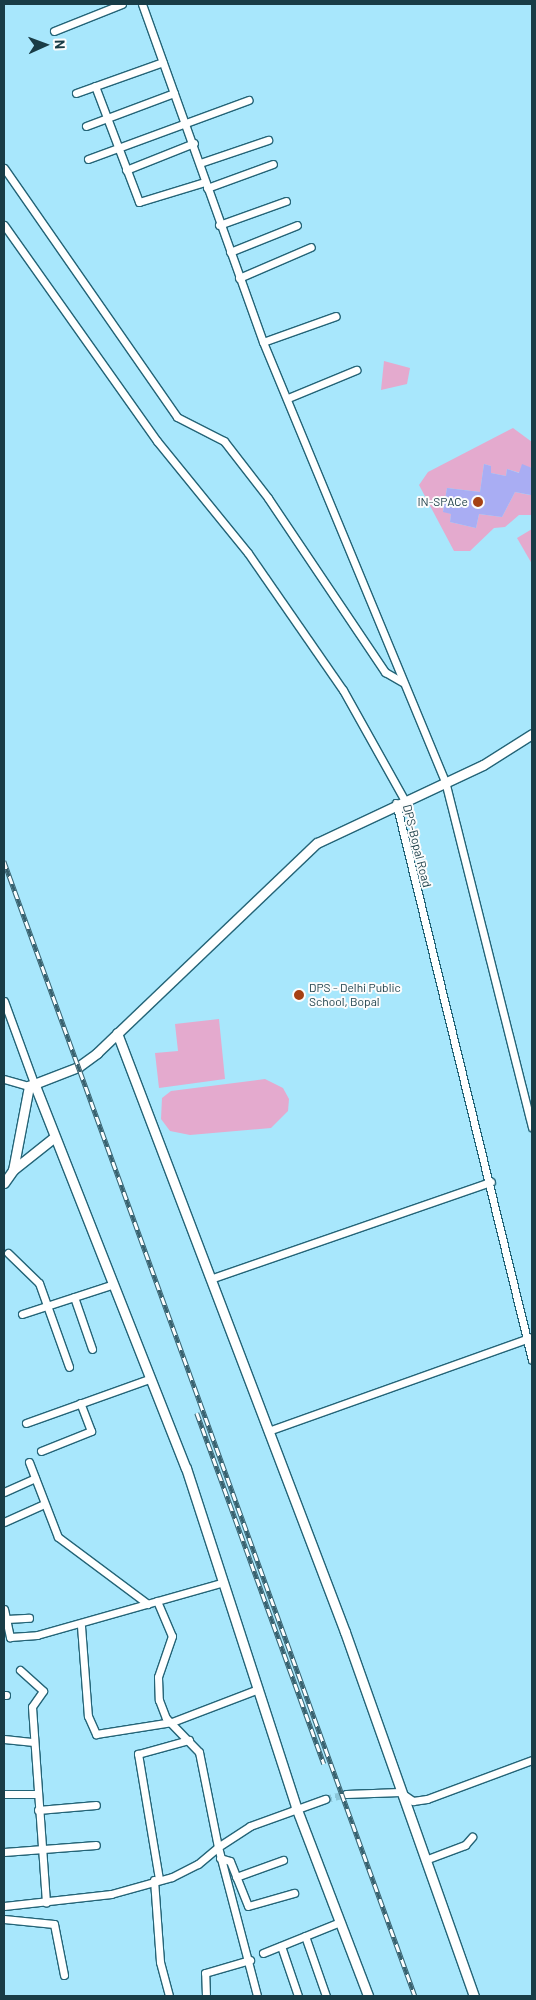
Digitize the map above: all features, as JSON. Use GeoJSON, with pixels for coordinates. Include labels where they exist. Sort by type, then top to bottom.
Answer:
{"type":"FeatureCollection","features":[{"type":"Feature","properties":{"kind":"street"},"geometry":{"type":"LineString","coordinates":[[54,31],[122,4]]}},
{"type":"Feature","properties":{"kind":"street"},"geometry":{"type":"LineString","coordinates":[[142,4],[194,143],[219,225],[263,342],[338,514],[367,599],[445,781],[532,1127]]}},
{"type":"Feature","properties":{"kind":"street"},"geometry":{"type":"LineString","coordinates":[[76,93],[163,62]]}},
{"type":"Feature","properties":{"kind":"street"},"geometry":{"type":"LineString","coordinates":[[95,86],[126,170],[143,203],[273,164]]}},
{"type":"Feature","properties":{"kind":"street"},"geometry":{"type":"LineString","coordinates":[[86,126],[174,93]]}},
{"type":"Feature","properties":{"kind":"street"},"geometry":{"type":"LineString","coordinates":[[88,159],[185,121],[248,100]]}},
{"type":"Feature","properties":{"kind":"street"},"geometry":{"type":"LineString","coordinates":[[200,163],[268,140]]}},
{"type":"Feature","properties":{"kind":"street"},"geometry":{"type":"LineString","coordinates":[[126,170],[194,143]]}},
{"type":"Feature","properties":{"kind":"street"},"geometry":{"type":"LineString","coordinates":[[4,168],[177,417],[224,441],[268,498],[385,672],[402,682]]}},
{"type":"Feature","properties":{"kind":"street"},"geometry":{"type":"LineString","coordinates":[[219,225],[286,201]]}},
{"type":"Feature","properties":{"kind":"street"},"geometry":{"type":"LineString","coordinates":[[4,225],[157,441],[258,569],[343,690],[400,801],[445,781],[532,734]]}},
{"type":"Feature","properties":{"kind":"street"},"geometry":{"type":"LineString","coordinates":[[230,252],[296,225]]}},
{"type":"Feature","properties":{"kind":"street"},"geometry":{"type":"LineString","coordinates":[[239,278],[311,247]]}},
{"type":"Feature","properties":{"kind":"street"},"geometry":{"type":"LineString","coordinates":[[263,342],[336,316]]}},
{"type":"Feature","properties":{"kind":"street"},"geometry":{"type":"LineString","coordinates":[[288,398],[356,370]]}},
{"type":"Feature","properties":{"kind":"street","name":"DPS-Bopal Road"},"geometry":{"type":"LineString","coordinates":[[32,1085],[78,1067],[117,1033],[291,864],[317,843],[400,801],[530,1338],[532,1360]]}},
{"type":"Feature","properties":{"kind":"street"},"geometry":{"type":"LineString","coordinates":[[4,1001],[52,1139],[206,1525],[221,1583],[296,1808],[368,1996]]}},
{"type":"Feature","properties":{"kind":"street"},"geometry":{"type":"LineString","coordinates":[[117,1033],[213,1278],[474,1996]]}},
{"type":"Feature","properties":{"kind":"street"},"geometry":{"type":"LineString","coordinates":[[4,1078],[32,1085]]}},
{"type":"Feature","properties":{"kind":"street"},"geometry":{"type":"LineString","coordinates":[[13,1170],[32,1085]]}},
{"type":"Feature","properties":{"kind":"street"},"geometry":{"type":"LineString","coordinates":[[4,1183],[13,1170],[52,1139]]}},
{"type":"Feature","properties":{"kind":"street"},"geometry":{"type":"LineString","coordinates":[[213,1278],[491,1182]]}},
{"type":"Feature","properties":{"kind":"street"},"geometry":{"type":"LineString","coordinates":[[8,1253],[39,1283],[49,1305],[69,1367]]}},
{"type":"Feature","properties":{"kind":"street"},"geometry":{"type":"LineString","coordinates":[[22,1314],[111,1285]]}},
{"type":"Feature","properties":{"kind":"street"},"geometry":{"type":"LineString","coordinates":[[74,1297],[92,1349]]}},
{"type":"Feature","properties":{"kind":"street"},"geometry":{"type":"LineString","coordinates":[[268,1431],[530,1338]]}},
{"type":"Feature","properties":{"kind":"street"},"geometry":{"type":"LineString","coordinates":[[26,1423],[149,1379]]}},
{"type":"Feature","properties":{"kind":"street"},"geometry":{"type":"LineString","coordinates":[[41,1451],[91,1432],[80,1403]]}},
{"type":"Feature","properties":{"kind":"street"},"geometry":{"type":"LineString","coordinates":[[29,1462],[58,1537],[148,1604]]}},
{"type":"Feature","properties":{"kind":"street"},"geometry":{"type":"LineString","coordinates":[[4,1492],[35,1478]]}},
{"type":"Feature","properties":{"kind":"street"},"geometry":{"type":"LineString","coordinates":[[4,1522],[44,1504]]}},
{"type":"Feature","properties":{"kind":"street"},"geometry":{"type":"LineString","coordinates":[[4,1609],[7,1619],[7,1637],[81,1626],[221,1583]]}},
{"type":"Feature","properties":{"kind":"street"},"geometry":{"type":"LineString","coordinates":[[157,1602],[172,1636],[158,1690],[162,1711],[189,1740],[205,1768],[220,1858],[250,1960],[257,1996]]}},
{"type":"Feature","properties":{"kind":"street"},"geometry":{"type":"LineString","coordinates":[[7,1619],[29,1618]]}},
{"type":"Feature","properties":{"kind":"street"},"geometry":{"type":"LineString","coordinates":[[81,1626],[88,1716],[96,1734],[172,1722],[256,1690]]}},
{"type":"Feature","properties":{"kind":"street"},"geometry":{"type":"LineString","coordinates":[[20,1670],[43,1691],[32,1707],[46,1902]]}},
{"type":"Feature","properties":{"kind":"street"},"geometry":{"type":"LineString","coordinates":[[4,1739],[34,1742]]}},
{"type":"Feature","properties":{"kind":"street"},"geometry":{"type":"LineString","coordinates":[[169,1996],[160,1962],[157,1880],[138,1754],[189,1740]]}},
{"type":"Feature","properties":{"kind":"street"},"geometry":{"type":"LineString","coordinates":[[346,1794],[400,1792],[413,1801],[427,1799],[532,1760]]}},
{"type":"Feature","properties":{"kind":"street"},"geometry":{"type":"LineString","coordinates":[[4,1794],[37,1794]]}},
{"type":"Feature","properties":{"kind":"street"},"geometry":{"type":"LineString","coordinates":[[4,1906],[111,1894],[184,1873],[250,1826],[325,1799]]}},
{"type":"Feature","properties":{"kind":"street"},"geometry":{"type":"LineString","coordinates":[[38,1810],[96,1805]]}},
{"type":"Feature","properties":{"kind":"street"},"geometry":{"type":"LineString","coordinates":[[426,1860],[465,1845],[472,1837]]}},
{"type":"Feature","properties":{"kind":"street"},"geometry":{"type":"LineString","coordinates":[[4,1852],[96,1845]]}},
{"type":"Feature","properties":{"kind":"street"},"geometry":{"type":"LineString","coordinates":[[220,1858],[228,1859],[248,1906],[294,1893]]}},
{"type":"Feature","properties":{"kind":"street"},"geometry":{"type":"LineString","coordinates":[[236,1877],[283,1860]]}},
{"type":"Feature","properties":{"kind":"street"},"geometry":{"type":"LineString","coordinates":[[4,1919],[54,1924],[64,1975]]}},
{"type":"Feature","properties":{"kind":"street"},"geometry":{"type":"LineString","coordinates":[[263,1953],[340,1922]]}},
{"type":"Feature","properties":{"kind":"street"},"geometry":{"type":"LineString","coordinates":[[306,1936],[326,1996]]}},
{"type":"Feature","properties":{"kind":"street"},"geometry":{"type":"LineString","coordinates":[[281,1946],[298,1996]]}},
{"type":"Feature","properties":{"kind":"street"},"geometry":{"type":"LineString","coordinates":[[206,1996],[205,1973],[250,1960]]}},
{"type":"Feature","properties":{"kind":"shaded area"},"geometry":{"type":"Polygon","coordinates":[[[384,361],[410,368],[407,384],[381,390],[384,361]]]}},
{"type":"Feature","properties":{"kind":"shaded area"},"geometry":{"type":"Polygon","coordinates":[[[513,428],[532,442],[532,468],[522,465],[520,473],[507,469],[506,476],[491,473],[491,466],[484,464],[480,492],[447,488],[443,511],[451,514],[450,522],[476,528],[479,514],[502,517],[515,492],[530,495],[532,487],[532,515],[519,515],[505,527],[494,528],[470,551],[454,551],[419,485],[428,472],[513,428]]]}},
{"type":"Feature","properties":{"kind":"shaded area"},"geometry":{"type":"Polygon","coordinates":[[[532,529],[532,564],[517,538],[532,529]]]}},
{"type":"Feature","properties":{"kind":"shaded area"},"geometry":{"type":"Polygon","coordinates":[[[219,1019],[225,1079],[159,1088],[155,1053],[178,1051],[175,1024],[219,1019]]]}},
{"type":"Feature","properties":{"kind":"shaded area"},"geometry":{"type":"Polygon","coordinates":[[[265,1079],[283,1088],[289,1099],[288,1111],[271,1128],[190,1135],[170,1131],[161,1119],[162,1098],[171,1091],[265,1079]]]}},
{"type":"Feature","properties":{"kind":"building","name":"IN-SPACe"},"geometry":{"type":"Polygon","coordinates":[[[484,464],[491,466],[491,473],[506,476],[507,469],[519,473],[522,464],[532,468],[531,495],[515,492],[502,517],[479,514],[476,528],[450,522],[451,514],[443,512],[447,488],[480,492],[484,464]]]}},
{"type":"Feature","properties":{"kind":"tunnel"},"geometry":{"type":"LineString","coordinates":[[325,1799],[346,1794]]}},
{"type":"Feature","properties":{"kind":"railway"},"geometry":{"type":"LineString","coordinates":[[4,861],[415,1996]]}},
{"type":"Feature","properties":{"kind":"railway"},"geometry":{"type":"LineString","coordinates":[[197,1413],[324,1764]]}},
{"type":"Feature","properties":{"kind":"place","name":"IN-SPACe"},"geometry":{"type":"Point","coordinates":[478,502]}},
{"type":"Feature","properties":{"kind":"place","name":"DPS - Delhi Public School, Bopal"},"geometry":{"type":"Point","coordinates":[299,995]}}]}
